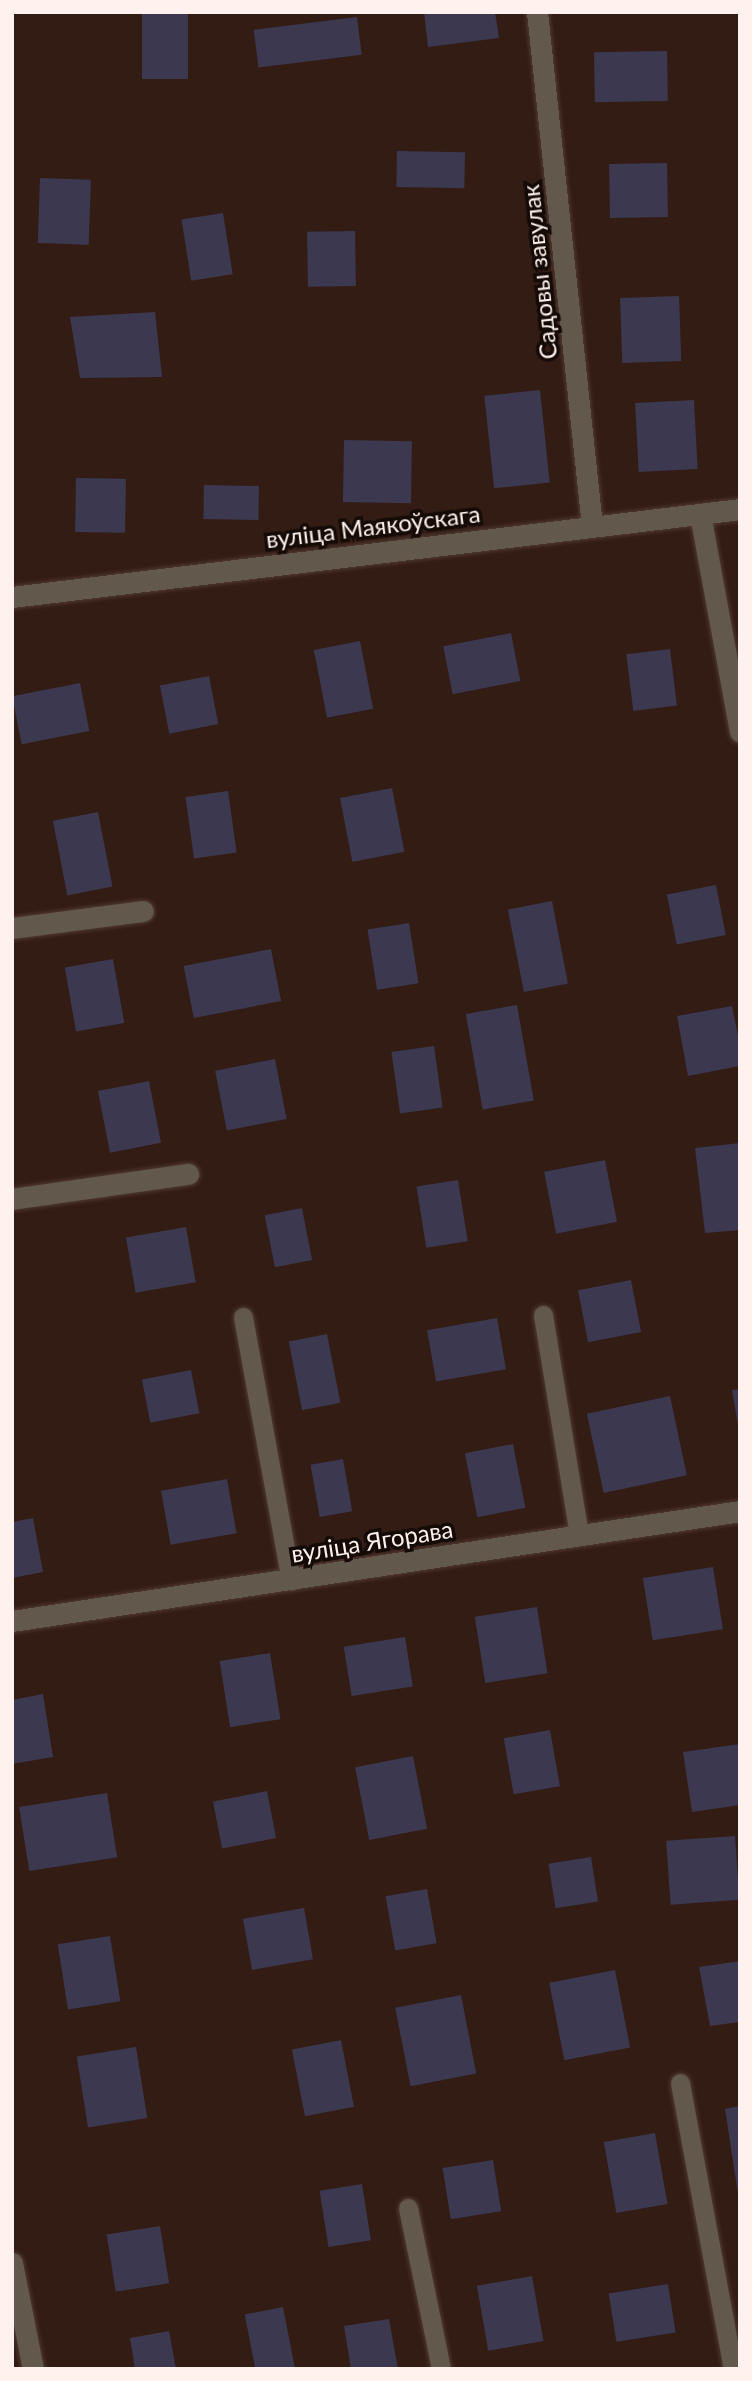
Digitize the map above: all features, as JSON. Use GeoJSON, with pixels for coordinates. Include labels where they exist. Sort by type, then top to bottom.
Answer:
{"type":"FeatureCollection","features":[{"type":"Feature","properties":{"kind":"street","name":"Садовы завулак"},"geometry":{"type":"LineString","coordinates":[[537,12],[592,526]]}},
{"type":"Feature","properties":{"kind":"street","name":"вуліца Маякоўскага"},"geometry":{"type":"LineString","coordinates":[[12,597],[740,509]]}},
{"type":"Feature","properties":{"kind":"street"},"geometry":{"type":"LineString","coordinates":[[700,514],[740,731]]}},
{"type":"Feature","properties":{"kind":"street"},"geometry":{"type":"LineString","coordinates":[[12,928],[143,911]]}},
{"type":"Feature","properties":{"kind":"street"},"geometry":{"type":"LineString","coordinates":[[12,1199],[188,1174]]}},
{"type":"Feature","properties":{"kind":"street","name":"вуліца Ягорава"},"geometry":{"type":"LineString","coordinates":[[12,1621],[291,1581],[740,1511]]}},
{"type":"Feature","properties":{"kind":"street"},"geometry":{"type":"LineString","coordinates":[[12,2263],[33,2369]]}},
{"type":"Feature","properties":{"kind":"lane"},"geometry":{"type":"LineString","coordinates":[[543,1315],[579,1536]]}},
{"type":"Feature","properties":{"kind":"lane"},"geometry":{"type":"LineString","coordinates":[[243,1317],[291,1581]]}},
{"type":"Feature","properties":{"kind":"lane"},"geometry":{"type":"LineString","coordinates":[[680,2083],[733,2369]]}},
{"type":"Feature","properties":{"kind":"lane"},"geometry":{"type":"LineString","coordinates":[[408,2208],[441,2369]]}},
{"type":"Feature","properties":{"kind":"building"},"geometry":{"type":"Polygon","coordinates":[[[142,12],[188,12],[188,79],[142,79],[142,12]]]}},
{"type":"Feature","properties":{"kind":"building"},"geometry":{"type":"Polygon","coordinates":[[[424,12],[495,12],[499,38],[428,47],[424,12]]]}},
{"type":"Feature","properties":{"kind":"building"},"geometry":{"type":"Polygon","coordinates":[[[357,17],[362,55],[258,67],[254,30],[357,17]]]}},
{"type":"Feature","properties":{"kind":"building"},"geometry":{"type":"Polygon","coordinates":[[[667,51],[668,101],[595,102],[594,52],[667,51]]]}},
{"type":"Feature","properties":{"kind":"building"},"geometry":{"type":"Polygon","coordinates":[[[397,151],[465,152],[464,188],[396,187],[397,151]]]}},
{"type":"Feature","properties":{"kind":"building"},"geometry":{"type":"Polygon","coordinates":[[[667,163],[668,217],[610,218],[609,164],[667,163]]]}},
{"type":"Feature","properties":{"kind":"building"},"geometry":{"type":"Polygon","coordinates":[[[40,178],[91,180],[89,245],[38,243],[40,178]]]}},
{"type":"Feature","properties":{"kind":"building"},"geometry":{"type":"Polygon","coordinates":[[[223,213],[233,274],[191,281],[182,220],[223,213]]]}},
{"type":"Feature","properties":{"kind":"building"},"geometry":{"type":"Polygon","coordinates":[[[355,231],[356,286],[308,287],[307,232],[355,231]]]}},
{"type":"Feature","properties":{"kind":"building"},"geometry":{"type":"Polygon","coordinates":[[[679,296],[681,361],[622,363],[620,298],[679,296]]]}},
{"type":"Feature","properties":{"kind":"building"},"geometry":{"type":"Polygon","coordinates":[[[155,312],[162,377],[80,378],[70,317],[155,312]]]}},
{"type":"Feature","properties":{"kind":"building"},"geometry":{"type":"Polygon","coordinates":[[[540,390],[550,482],[494,488],[484,396],[540,390]]]}},
{"type":"Feature","properties":{"kind":"building"},"geometry":{"type":"Polygon","coordinates":[[[694,400],[698,469],[639,472],[635,403],[694,400]]]}},
{"type":"Feature","properties":{"kind":"building"},"geometry":{"type":"Polygon","coordinates":[[[344,440],[412,441],[411,503],[343,502],[344,440]]]}},
{"type":"Feature","properties":{"kind":"building"},"geometry":{"type":"Polygon","coordinates":[[[76,478],[126,479],[125,533],[75,532],[76,478]]]}},
{"type":"Feature","properties":{"kind":"building"},"geometry":{"type":"Polygon","coordinates":[[[204,485],[259,486],[258,520],[203,519],[204,485]]]}},
{"type":"Feature","properties":{"kind":"building"},"geometry":{"type":"Polygon","coordinates":[[[511,633],[520,681],[453,694],[443,646],[511,633]]]}},
{"type":"Feature","properties":{"kind":"building"},"geometry":{"type":"Polygon","coordinates":[[[360,641],[373,709],[327,718],[314,650],[360,641]]]}},
{"type":"Feature","properties":{"kind":"building"},"geometry":{"type":"Polygon","coordinates":[[[670,649],[677,706],[633,711],[626,654],[670,649]]]}},
{"type":"Feature","properties":{"kind":"building"},"geometry":{"type":"Polygon","coordinates":[[[209,676],[218,724],[169,734],[160,686],[209,676]]]}},
{"type":"Feature","properties":{"kind":"building"},"geometry":{"type":"Polygon","coordinates":[[[80,683],[89,731],[22,744],[12,696],[80,683]]]}},
{"type":"Feature","properties":{"kind":"building"},"geometry":{"type":"Polygon","coordinates":[[[392,788],[404,852],[352,862],[340,798],[392,788]]]}},
{"type":"Feature","properties":{"kind":"building"},"geometry":{"type":"Polygon","coordinates":[[[228,791],[237,852],[194,858],[185,797],[228,791]]]}},
{"type":"Feature","properties":{"kind":"building"},"geometry":{"type":"Polygon","coordinates":[[[98,812],[113,887],[67,895],[53,821],[98,812]]]}},
{"type":"Feature","properties":{"kind":"building"},"geometry":{"type":"Polygon","coordinates":[[[716,885],[726,935],[677,945],[667,895],[716,885]]]}},
{"type":"Feature","properties":{"kind":"building"},"geometry":{"type":"Polygon","coordinates":[[[552,901],[568,983],[524,992],[508,910],[552,901]]]}},
{"type":"Feature","properties":{"kind":"building"},"geometry":{"type":"Polygon","coordinates":[[[409,923],[419,983],[377,990],[368,930],[409,923]]]}},
{"type":"Feature","properties":{"kind":"building"},"geometry":{"type":"Polygon","coordinates":[[[271,949],[281,1001],[194,1018],[184,966],[271,949]]]}},
{"type":"Feature","properties":{"kind":"building"},"geometry":{"type":"Polygon","coordinates":[[[113,959],[124,1023],[76,1032],[65,968],[113,959]]]}},
{"type":"Feature","properties":{"kind":"building"},"geometry":{"type":"Polygon","coordinates":[[[517,1005],[534,1101],[483,1110],[466,1014],[517,1005]]]}},
{"type":"Feature","properties":{"kind":"building"},"geometry":{"type":"Polygon","coordinates":[[[732,1006],[740,1045],[740,1066],[688,1076],[677,1016],[732,1006]]]}},
{"type":"Feature","properties":{"kind":"building"},"geometry":{"type":"Polygon","coordinates":[[[434,1046],[443,1107],[400,1113],[391,1052],[434,1046]]]}},
{"type":"Feature","properties":{"kind":"building"},"geometry":{"type":"Polygon","coordinates":[[[275,1059],[287,1119],[227,1131],[215,1071],[275,1059]]]}},
{"type":"Feature","properties":{"kind":"building"},"geometry":{"type":"Polygon","coordinates":[[[149,1081],[161,1143],[110,1153],[98,1091],[149,1081]]]}},
{"type":"Feature","properties":{"kind":"building"},"geometry":{"type":"Polygon","coordinates":[[[740,1143],[740,1230],[705,1233],[695,1148],[740,1143]]]}},
{"type":"Feature","properties":{"kind":"building"},"geometry":{"type":"Polygon","coordinates":[[[605,1160],[617,1222],[556,1234],[544,1172],[605,1160]]]}},
{"type":"Feature","properties":{"kind":"building"},"geometry":{"type":"Polygon","coordinates":[[[458,1180],[468,1241],[426,1248],[417,1187],[458,1180]]]}},
{"type":"Feature","properties":{"kind":"building"},"geometry":{"type":"Polygon","coordinates":[[[302,1208],[312,1260],[275,1267],[265,1215],[302,1208]]]}},
{"type":"Feature","properties":{"kind":"building"},"geometry":{"type":"Polygon","coordinates":[[[186,1227],[196,1282],[136,1293],[126,1238],[186,1227]]]}},
{"type":"Feature","properties":{"kind":"building"},"geometry":{"type":"Polygon","coordinates":[[[631,1280],[641,1332],[588,1342],[578,1290],[631,1280]]]}},
{"type":"Feature","properties":{"kind":"building"},"geometry":{"type":"Polygon","coordinates":[[[497,1318],[506,1369],[436,1382],[427,1330],[497,1318]]]}},
{"type":"Feature","properties":{"kind":"building"},"geometry":{"type":"Polygon","coordinates":[[[327,1334],[340,1403],[302,1410],[289,1341],[327,1334]]]}},
{"type":"Feature","properties":{"kind":"building"},"geometry":{"type":"Polygon","coordinates":[[[191,1370],[199,1413],[150,1423],[142,1380],[191,1370]]]}},
{"type":"Feature","properties":{"kind":"building"},"geometry":{"type":"Polygon","coordinates":[[[740,1389],[740,1425],[738,1425],[732,1390],[740,1389]]]}},
{"type":"Feature","properties":{"kind":"building"},"geometry":{"type":"Polygon","coordinates":[[[670,1396],[687,1475],[604,1493],[587,1414],[670,1396]]]}},
{"type":"Feature","properties":{"kind":"building"},"geometry":{"type":"Polygon","coordinates":[[[513,1444],[525,1508],[477,1517],[465,1453],[513,1444]]]}},
{"type":"Feature","properties":{"kind":"building"},"geometry":{"type":"Polygon","coordinates":[[[343,1459],[352,1511],[320,1517],[311,1465],[343,1459]]]}},
{"type":"Feature","properties":{"kind":"building"},"geometry":{"type":"Polygon","coordinates":[[[227,1479],[237,1533],[171,1545],[161,1491],[227,1479]]]}},
{"type":"Feature","properties":{"kind":"building"},"geometry":{"type":"Polygon","coordinates":[[[33,1518],[43,1572],[12,1578],[12,1522],[33,1518]]]}},
{"type":"Feature","properties":{"kind":"building"},"geometry":{"type":"Polygon","coordinates":[[[713,1567],[723,1629],[653,1640],[643,1578],[713,1567]]]}},
{"type":"Feature","properties":{"kind":"building"},"geometry":{"type":"Polygon","coordinates":[[[537,1607],[547,1673],[485,1683],[475,1617],[537,1607]]]}},
{"type":"Feature","properties":{"kind":"building"},"geometry":{"type":"Polygon","coordinates":[[[405,1637],[413,1686],[352,1696],[344,1647],[405,1637]]]}},
{"type":"Feature","properties":{"kind":"building"},"geometry":{"type":"Polygon","coordinates":[[[270,1653],[280,1719],[230,1727],[220,1661],[270,1653]]]}},
{"type":"Feature","properties":{"kind":"building"},"geometry":{"type":"Polygon","coordinates":[[[43,1694],[53,1757],[12,1764],[12,1700],[43,1694]]]}},
{"type":"Feature","properties":{"kind":"building"},"geometry":{"type":"Polygon","coordinates":[[[550,1730],[560,1786],[514,1794],[504,1738],[550,1730]]]}},
{"type":"Feature","properties":{"kind":"building"},"geometry":{"type":"Polygon","coordinates":[[[740,1744],[740,1805],[692,1812],[683,1752],[740,1744]]]}},
{"type":"Feature","properties":{"kind":"building"},"geometry":{"type":"Polygon","coordinates":[[[413,1756],[427,1829],[369,1840],[355,1767],[413,1756]]]}},
{"type":"Feature","properties":{"kind":"building"},"geometry":{"type":"Polygon","coordinates":[[[267,1791],[276,1838],[222,1849],[213,1801],[267,1791]]]}},
{"type":"Feature","properties":{"kind":"building"},"geometry":{"type":"Polygon","coordinates":[[[107,1793],[117,1857],[29,1871],[19,1807],[107,1793]]]}},
{"type":"Feature","properties":{"kind":"building"},"geometry":{"type":"Polygon","coordinates":[[[735,1836],[739,1900],[671,1905],[666,1841],[735,1836]]]}},
{"type":"Feature","properties":{"kind":"building"},"geometry":{"type":"Polygon","coordinates":[[[591,1857],[598,1901],[556,1908],[549,1864],[591,1857]]]}},
{"type":"Feature","properties":{"kind":"building"},"geometry":{"type":"Polygon","coordinates":[[[427,1889],[437,1943],[395,1950],[386,1896],[427,1889]]]}},
{"type":"Feature","properties":{"kind":"building"},"geometry":{"type":"Polygon","coordinates":[[[304,1908],[313,1959],[252,1970],[243,1919],[304,1908]]]}},
{"type":"Feature","properties":{"kind":"building"},"geometry":{"type":"Polygon","coordinates":[[[110,1936],[120,2001],[68,2009],[58,1944],[110,1936]]]}},
{"type":"Feature","properties":{"kind":"building"},"geometry":{"type":"Polygon","coordinates":[[[740,1961],[740,2022],[710,2026],[699,1967],[740,1961]]]}},
{"type":"Feature","properties":{"kind":"building"},"geometry":{"type":"Polygon","coordinates":[[[615,1970],[630,2048],[564,2060],[549,1983],[615,1970]]]}},
{"type":"Feature","properties":{"kind":"building"},"geometry":{"type":"Polygon","coordinates":[[[461,1995],[476,2074],[410,2086],[395,2008],[461,1995]]]}},
{"type":"Feature","properties":{"kind":"building"},"geometry":{"type":"Polygon","coordinates":[[[341,2040],[354,2107],[305,2116],[292,2050],[341,2040]]]}},
{"type":"Feature","properties":{"kind":"building"},"geometry":{"type":"Polygon","coordinates":[[[136,2047],[147,2118],[88,2127],[77,2056],[136,2047]]]}},
{"type":"Feature","properties":{"kind":"building"},"geometry":{"type":"Polygon","coordinates":[[[740,2106],[740,2194],[738,2194],[725,2109],[740,2106]]]}},
{"type":"Feature","properties":{"kind":"building"},"geometry":{"type":"Polygon","coordinates":[[[655,2133],[668,2204],[616,2213],[604,2142],[655,2133]]]}},
{"type":"Feature","properties":{"kind":"building"},"geometry":{"type":"Polygon","coordinates":[[[493,2160],[501,2211],[451,2219],[443,2168],[493,2160]]]}},
{"type":"Feature","properties":{"kind":"building"},"geometry":{"type":"Polygon","coordinates":[[[362,2184],[371,2240],[328,2247],[320,2191],[362,2184]]]}},
{"type":"Feature","properties":{"kind":"building"},"geometry":{"type":"Polygon","coordinates":[[[160,2226],[169,2283],[116,2292],[107,2234],[160,2226]]]}},
{"type":"Feature","properties":{"kind":"building"},"geometry":{"type":"Polygon","coordinates":[[[532,2276],[543,2341],[488,2351],[477,2286],[532,2276]]]}},
{"type":"Feature","properties":{"kind":"building"},"geometry":{"type":"Polygon","coordinates":[[[668,2284],[676,2332],[616,2342],[609,2293],[668,2284]]]}},
{"type":"Feature","properties":{"kind":"building"},"geometry":{"type":"Polygon","coordinates":[[[283,2307],[295,2369],[255,2369],[245,2314],[283,2307]]]}},
{"type":"Feature","properties":{"kind":"building"},"geometry":{"type":"Polygon","coordinates":[[[389,2319],[398,2369],[351,2369],[344,2326],[389,2319]]]}},
{"type":"Feature","properties":{"kind":"building"},"geometry":{"type":"Polygon","coordinates":[[[169,2331],[176,2369],[135,2369],[130,2338],[169,2331]]]}}]}
